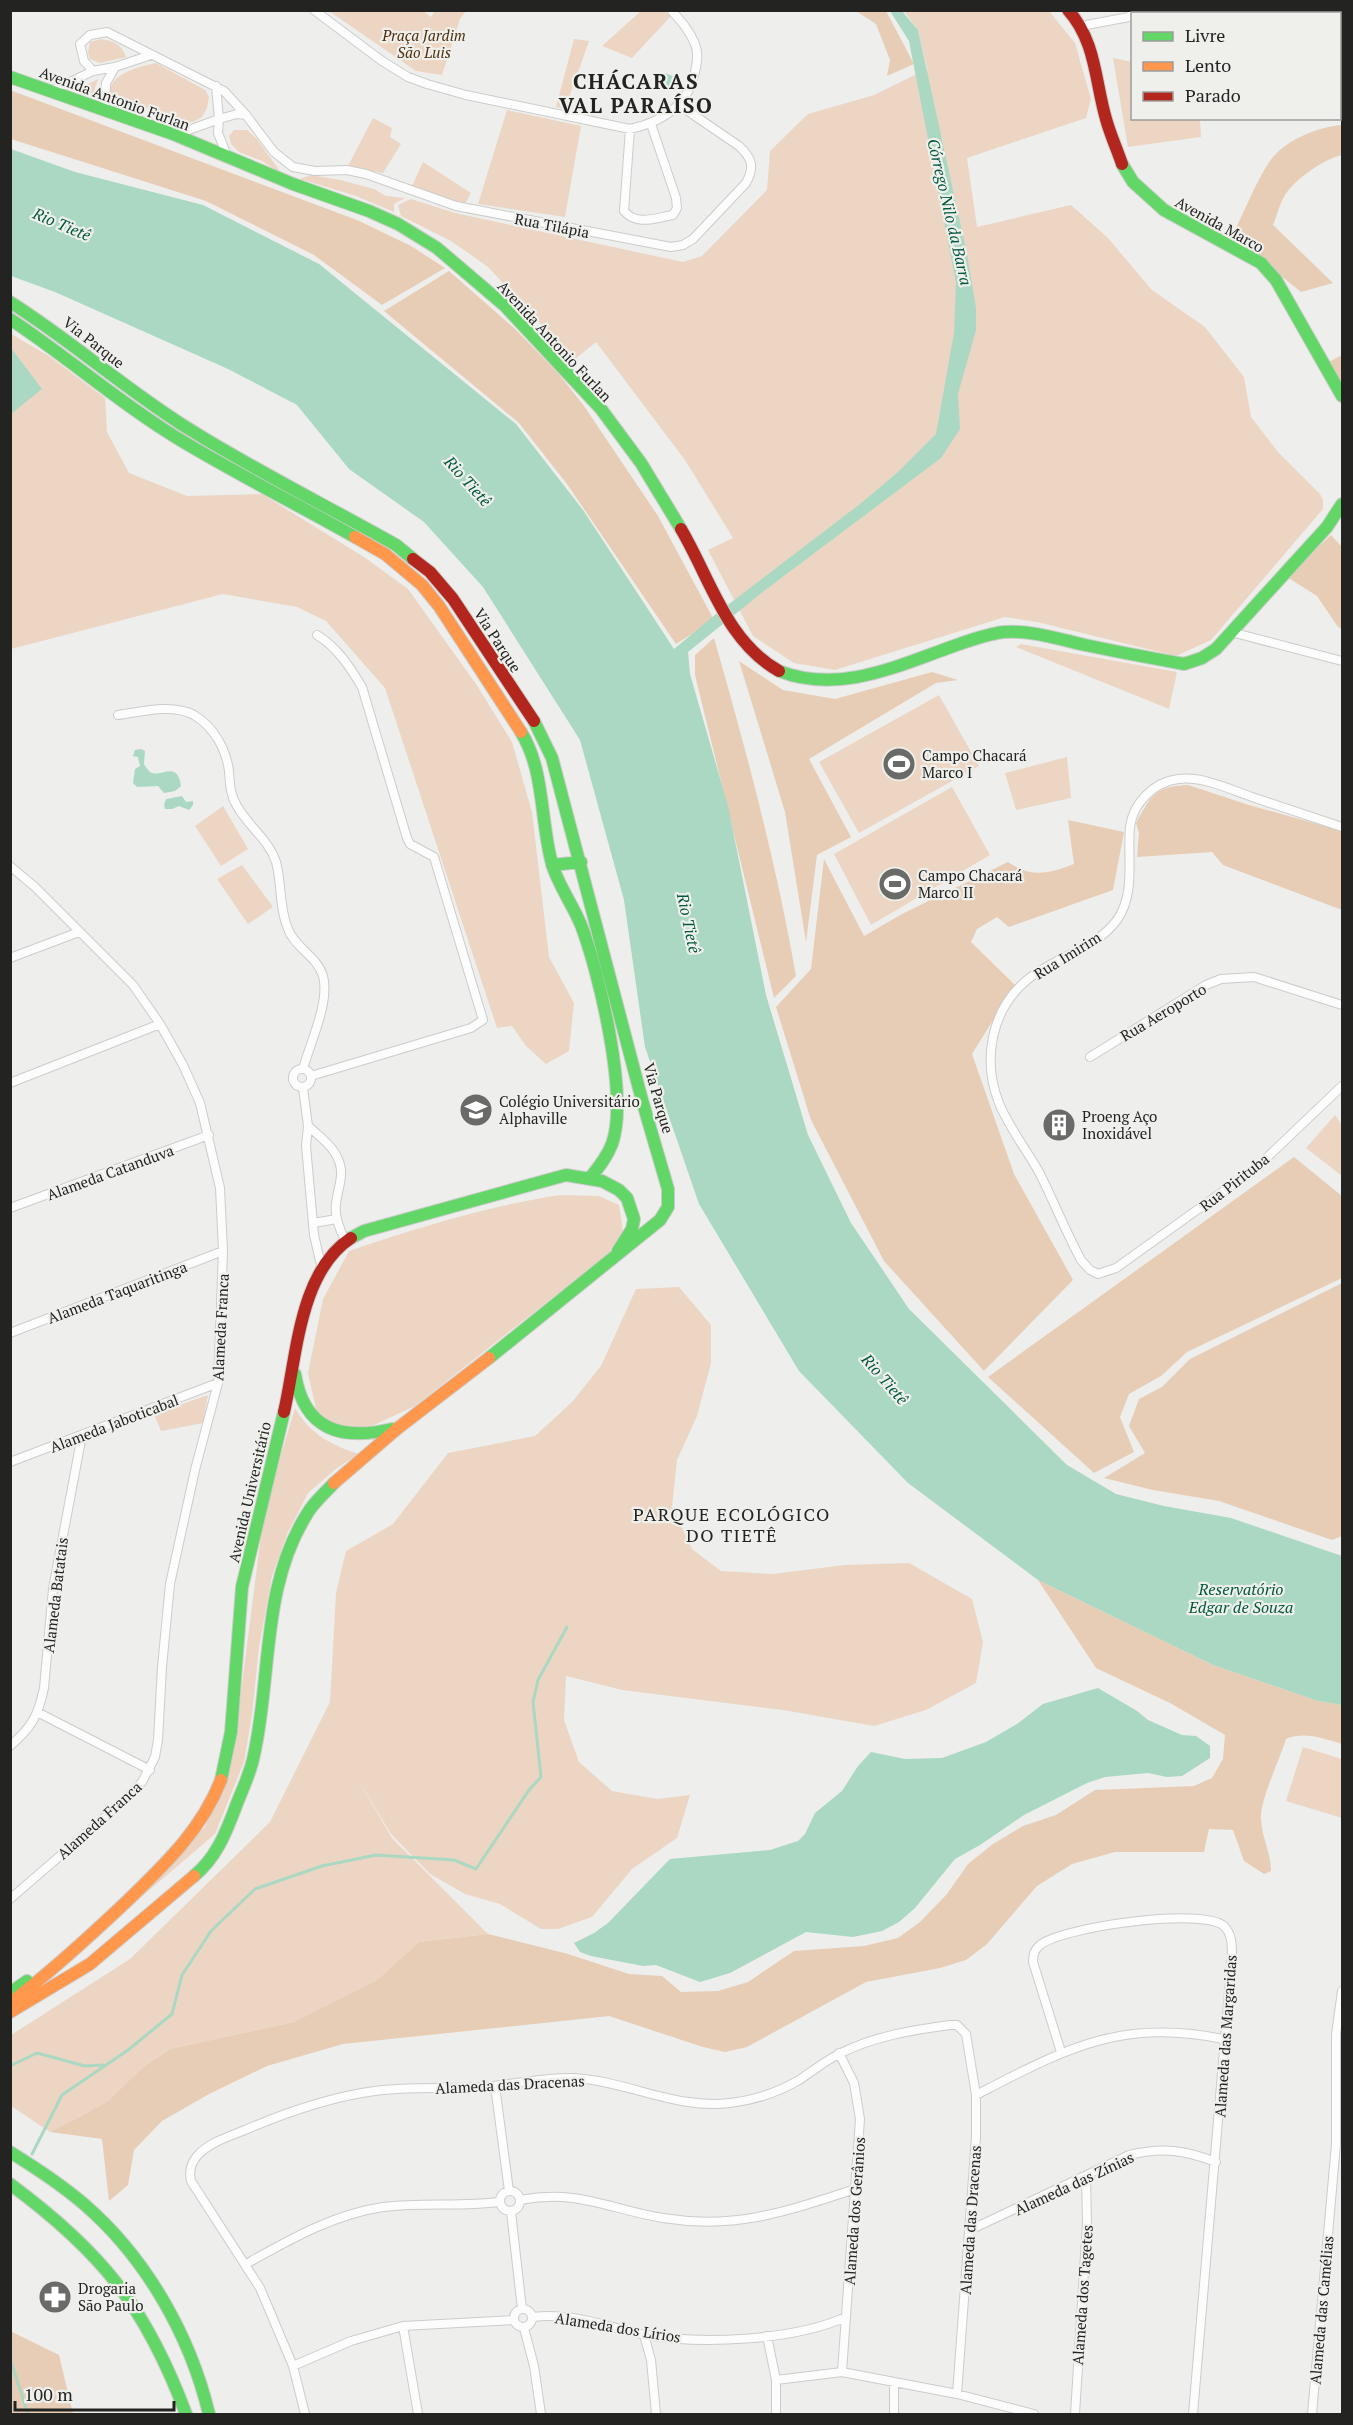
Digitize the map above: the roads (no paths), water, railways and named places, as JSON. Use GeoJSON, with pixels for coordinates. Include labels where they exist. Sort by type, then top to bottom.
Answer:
{"type":"FeatureCollection","features":[{"type":"Feature","properties":{"kind":"main road","name":"Avenida Marco"},"geometry":{"type":"LineString","coordinates":[[1068,10],[1081,26],[1091,49],[1115,151],[1128,175],[1164,210],[1261,263],[1276,280],[1342,396]]}},
{"type":"Feature","properties":{"kind":"main road","name":"Avenida Antonio Furlan"},"geometry":{"type":"LineString","coordinates":[[10,77],[175,135],[294,184],[381,216],[412,232],[453,260],[487,289],[588,394],[645,471],[690,545],[734,633],[758,659],[774,670],[812,682],[840,681],[876,674],[978,638],[1008,632],[1184,664],[1202,658],[1216,649],[1231,632]]}},
{"type":"Feature","properties":{"kind":"main road","name":"Via Parque"},"geometry":{"type":"LineString","coordinates":[[10,302],[52,328],[117,380],[192,431],[379,534],[430,572],[453,599],[542,734],[560,781],[642,1100],[669,1189],[668,1208],[660,1220],[614,1257]]}},
{"type":"Feature","properties":{"kind":"main road","name":"Via Parque"},"geometry":{"type":"LineString","coordinates":[[10,319],[51,346],[144,417],[218,462],[378,549],[406,569],[439,606],[525,738],[534,758],[539,778],[547,847],[596,971],[616,1068],[617,1113],[614,1142],[605,1159],[590,1178]]}},
{"type":"Feature","properties":{"kind":"main road"},"geometry":{"type":"LineString","coordinates":[[1231,632],[1327,527],[1342,504]]}},
{"type":"Feature","properties":{"kind":"main road"},"geometry":{"type":"LineString","coordinates":[[552,864],[581,862]]}},
{"type":"Feature","properties":{"kind":"main road","name":"Avenida Universitário"},"geometry":{"type":"LineString","coordinates":[[10,2003],[92,1935],[178,1849],[200,1822],[219,1782],[226,1763],[230,1735],[241,1594],[253,1528],[278,1439],[302,1322],[322,1269],[345,1240],[375,1228],[566,1175],[602,1181],[619,1190],[627,1198],[634,1219],[632,1229],[614,1257]]}},
{"type":"Feature","properties":{"kind":"main road"},"geometry":{"type":"LineString","coordinates":[[10,2021],[58,1991],[205,1867],[216,1851],[238,1803],[254,1757],[260,1723],[272,1609],[288,1552],[307,1513],[316,1501],[398,1428],[449,1390],[614,1257]]}},
{"type":"Feature","properties":{"kind":"main road"},"geometry":{"type":"LineString","coordinates":[[294,1364],[296,1385],[303,1405],[318,1421],[336,1432],[357,1436],[378,1434],[398,1428]]}},
{"type":"Feature","properties":{"kind":"main road"},"geometry":{"type":"LineString","coordinates":[[10,1993],[92,1935]]}},
{"type":"Feature","properties":{"kind":"main road"},"geometry":{"type":"LineString","coordinates":[[10,2012],[90,1964]]}},
{"type":"Feature","properties":{"kind":"main road"},"geometry":{"type":"LineString","coordinates":[[10,2152],[68,2190],[95,2214],[141,2269],[188,2352],[199,2378],[209,2415]]}},
{"type":"Feature","properties":{"kind":"main road"},"geometry":{"type":"LineString","coordinates":[[10,2184],[43,2206],[81,2239],[120,2283],[151,2332],[174,2379],[186,2415]]}},
{"type":"Feature","properties":{"kind":"street"},"geometry":{"type":"LineString","coordinates":[[314,10],[382,61],[427,84],[466,95],[630,129],[651,124],[679,105],[692,85],[698,62],[696,46],[687,28],[671,10]]}},
{"type":"Feature","properties":{"kind":"street"},"geometry":{"type":"LineString","coordinates":[[1081,26],[1131,15]]}},
{"type":"Feature","properties":{"kind":"street","name":"Rua Tilápia"},"geometry":{"type":"LineString","coordinates":[[93,70],[84,61],[80,44],[90,35],[107,32],[216,86],[232,99],[274,152],[293,167],[315,171],[347,170],[366,174],[456,206],[671,247],[683,245],[693,239],[752,174],[752,166],[747,153],[679,105]]}},
{"type":"Feature","properties":{"kind":"street"},"geometry":{"type":"LineString","coordinates":[[51,91],[93,70],[115,67],[151,55]]}},
{"type":"Feature","properties":{"kind":"street"},"geometry":{"type":"LineString","coordinates":[[105,109],[106,83],[115,67]]}},
{"type":"Feature","properties":{"kind":"street"},"geometry":{"type":"LineString","coordinates":[[216,86],[218,133],[227,156]]}},
{"type":"Feature","properties":{"kind":"street"},"geometry":{"type":"LineString","coordinates":[[175,135],[219,119],[237,114],[246,115]]}},
{"type":"Feature","properties":{"kind":"street"},"geometry":{"type":"LineString","coordinates":[[630,129],[624,211],[630,218],[638,221],[673,215],[677,208],[676,198],[651,124]]}},
{"type":"Feature","properties":{"kind":"street"},"geometry":{"type":"LineString","coordinates":[[1231,632],[1342,661]]}},
{"type":"Feature","properties":{"kind":"street"},"geometry":{"type":"LineString","coordinates":[[311,1076],[471,1028],[483,1020],[434,857],[410,844],[406,838],[362,687],[350,667],[325,640],[317,635]]}},
{"type":"Feature","properties":{"kind":"street"},"geometry":{"type":"LineString","coordinates":[[117,715],[175,709],[192,714],[215,735],[225,753],[230,789],[236,805],[267,844],[276,862],[284,917],[289,932],[308,953],[323,975],[322,1005],[303,1069],[293,1074],[292,1080],[297,1087],[303,1088],[309,1084],[311,1076]]}},
{"type":"Feature","properties":{"kind":"street","name":"Rua Imirim"},"geometry":{"type":"LineString","coordinates":[[1116,1268],[1098,1274],[1090,1270],[1081,1260],[1041,1176],[1005,1116],[992,1079],[991,1043],[995,1025],[1010,998],[1028,979],[1093,941],[1116,921],[1128,897],[1130,837],[1134,813],[1148,793],[1166,782],[1178,779],[1204,780],[1342,827]]}},
{"type":"Feature","properties":{"kind":"street","name":"Alameda Franca"},"geometry":{"type":"LineString","coordinates":[[10,866],[28,881],[133,986],[160,1024],[200,1103],[209,1135],[220,1188],[223,1251],[218,1383],[195,1470],[170,1584],[158,1740],[150,1770],[126,1799],[10,1899]]}},
{"type":"Feature","properties":{"kind":"street"},"geometry":{"type":"LineString","coordinates":[[10,958],[79,932]]}},
{"type":"Feature","properties":{"kind":"street","name":"Rua Aeroporto"},"geometry":{"type":"LineString","coordinates":[[1090,1057],[1206,985],[1221,979],[1254,977],[1342,1005]]}},
{"type":"Feature","properties":{"kind":"street"},"geometry":{"type":"LineString","coordinates":[[10,1083],[160,1024]]}},
{"type":"Feature","properties":{"kind":"street"},"geometry":{"type":"LineString","coordinates":[[303,1069],[311,1076]]}},
{"type":"Feature","properties":{"kind":"street","name":"Rua Pirituba"},"geometry":{"type":"LineString","coordinates":[[1116,1268],[1250,1172],[1342,1086]]}},
{"type":"Feature","properties":{"kind":"street"},"geometry":{"type":"LineString","coordinates":[[303,1088],[308,1126],[306,1146],[313,1223],[316,1248],[322,1269]]}},
{"type":"Feature","properties":{"kind":"street"},"geometry":{"type":"LineString","coordinates":[[308,1126],[335,1153],[342,1169],[341,1188],[335,1204],[337,1219],[345,1240]]}},
{"type":"Feature","properties":{"kind":"street","name":"Alameda Catanduva"},"geometry":{"type":"LineString","coordinates":[[10,1208],[209,1135]]}},
{"type":"Feature","properties":{"kind":"street"},"geometry":{"type":"LineString","coordinates":[[313,1223],[337,1219]]}},
{"type":"Feature","properties":{"kind":"street","name":"Alameda Taquaritinga"},"geometry":{"type":"LineString","coordinates":[[10,1333],[223,1251]]}},
{"type":"Feature","properties":{"kind":"street","name":"Alameda Jaboticabal"},"geometry":{"type":"LineString","coordinates":[[10,1462],[218,1383]]}},
{"type":"Feature","properties":{"kind":"street","name":"Alameda Batatais"},"geometry":{"type":"LineString","coordinates":[[10,1746],[24,1734],[39,1713],[44,1688],[52,1589],[82,1435]]}},
{"type":"Feature","properties":{"kind":"street"},"geometry":{"type":"LineString","coordinates":[[39,1713],[150,1770]]}},
{"type":"Feature","properties":{"kind":"street","name":"Alameda das Margaridas"},"geometry":{"type":"LineString","coordinates":[[1061,2052],[1033,1962],[1035,1950],[1042,1944],[1073,1932],[1113,1924],[1153,1920],[1190,1919],[1217,1922],[1222,1924],[1230,1934],[1232,1956],[1223,2039],[1216,2162],[1193,2415]]}},
{"type":"Feature","properties":{"kind":"street","name":"Alameda das Camélias"},"geometry":{"type":"LineString","coordinates":[[1312,2415],[1336,2144],[1339,2083],[1336,2034],[1342,1991]]}},
{"type":"Feature","properties":{"kind":"street","name":"Alameda das Dracenas"},"geometry":{"type":"LineString","coordinates":[[246,2264],[191,2181],[189,2174],[192,2164],[205,2150],[228,2137],[287,2113],[337,2097],[410,2088],[495,2086],[543,2079],[572,2078],[619,2084],[671,2099],[727,2103],[753,2099],[774,2092],[799,2080],[839,2053],[886,2036],[957,2025],[966,2034],[976,2095],[976,2137],[957,2394]]}},
{"type":"Feature","properties":{"kind":"street"},"geometry":{"type":"LineString","coordinates":[[976,2095],[1061,2052],[1082,2044],[1137,2033],[1199,2034],[1223,2039]]}},
{"type":"Feature","properties":{"kind":"street","name":"Alameda dos Gerânios"},"geometry":{"type":"LineString","coordinates":[[839,2053],[854,2083],[860,2119],[842,2372]]}},
{"type":"Feature","properties":{"kind":"street"},"geometry":{"type":"LineString","coordinates":[[495,2086],[509,2191]]}},
{"type":"Feature","properties":{"kind":"street","name":"Alameda das Zínias"},"geometry":{"type":"LineString","coordinates":[[970,2230],[1129,2155],[1149,2151],[1189,2152],[1216,2162]]}},
{"type":"Feature","properties":{"kind":"street","name":"Alameda dos Tagetes"},"geometry":{"type":"LineString","coordinates":[[1075,2415],[1087,2223],[1086,2176]]}},
{"type":"Feature","properties":{"kind":"street"},"geometry":{"type":"LineString","coordinates":[[520,2200],[538,2197],[580,2198],[665,2219],[729,2222],[786,2212],[855,2189]]}},
{"type":"Feature","properties":{"kind":"street"},"geometry":{"type":"LineString","coordinates":[[509,2191],[516,2193],[520,2200],[518,2208],[510,2212],[503,2209],[499,2202],[502,2195],[509,2191]]}},
{"type":"Feature","properties":{"kind":"street"},"geometry":{"type":"LineString","coordinates":[[305,2415],[293,2366],[260,2288],[246,2264],[305,2233],[356,2213],[406,2205],[471,2205],[499,2202]]}},
{"type":"Feature","properties":{"kind":"street"},"geometry":{"type":"LineString","coordinates":[[510,2212],[522,2309]]}},
{"type":"Feature","properties":{"kind":"street"},"geometry":{"type":"LineString","coordinates":[[522,2309],[529,2311],[533,2317],[531,2324],[524,2328],[517,2326],[514,2320],[516,2313],[522,2309]]}},
{"type":"Feature","properties":{"kind":"street","name":"Alameda dos Lírios"},"geometry":{"type":"LineString","coordinates":[[533,2317],[572,2317],[644,2334],[715,2339],[767,2336],[814,2328],[846,2317]]}},
{"type":"Feature","properties":{"kind":"street"},"geometry":{"type":"LineString","coordinates":[[293,2366],[351,2341],[403,2326],[514,2320]]}},
{"type":"Feature","properties":{"kind":"street"},"geometry":{"type":"LineString","coordinates":[[403,2326],[418,2415]]}},
{"type":"Feature","properties":{"kind":"street"},"geometry":{"type":"LineString","coordinates":[[524,2328],[534,2366],[541,2415]]}},
{"type":"Feature","properties":{"kind":"street"},"geometry":{"type":"LineString","coordinates":[[644,2334],[651,2360],[656,2415]]}},
{"type":"Feature","properties":{"kind":"street"},"geometry":{"type":"LineString","coordinates":[[767,2336],[776,2380],[776,2415]]}},
{"type":"Feature","properties":{"kind":"street"},"geometry":{"type":"LineString","coordinates":[[776,2380],[842,2372],[957,2394],[1012,2411],[1034,2415]]}},
{"type":"Feature","properties":{"kind":"street"},"geometry":{"type":"LineString","coordinates":[[894,2382],[894,2415]]}},
{"type":"Feature","properties":{"kind":"water","name":"Reservatório Edgar de Souza"},"geometry":{"type":"Polygon","coordinates":[[[890,11],[902,11],[918,30],[967,254],[976,308],[976,330],[958,394],[960,429],[941,458],[764,591],[688,652],[690,674],[728,806],[766,995],[808,1135],[851,1223],[909,1309],[1067,1465],[1116,1494],[1164,1506],[1231,1518],[1342,1556],[1342,1705],[1318,1701],[1213,1665],[1038,1580],[908,1483],[799,1371],[699,1204],[645,1047],[624,900],[580,740],[483,587],[424,522],[349,469],[297,405],[228,369],[55,292],[11,276],[11,149],[75,172],[203,205],[319,264],[516,424],[583,510],[674,649],[860,504],[898,472],[936,434],[954,333],[956,283],[909,41],[890,11]]]}},
{"type":"Feature","properties":{"kind":"water"},"geometry":{"type":"Polygon","coordinates":[[[665,73],[678,78],[670,90],[657,83],[665,73]]]}},
{"type":"Feature","properties":{"kind":"water"},"geometry":{"type":"Polygon","coordinates":[[[11,348],[42,389],[11,414],[11,348]]]}},
{"type":"Feature","properties":{"kind":"water"},"geometry":{"type":"Polygon","coordinates":[[[135,750],[145,751],[144,764],[150,772],[154,774],[168,771],[176,773],[181,786],[175,791],[164,793],[158,786],[137,787],[133,783],[135,769],[140,766],[138,757],[133,756],[135,750]]]}},
{"type":"Feature","properties":{"kind":"water"},"geometry":{"type":"Polygon","coordinates":[[[182,796],[186,802],[193,801],[189,810],[179,806],[165,809],[166,799],[182,796]]]}},
{"type":"Feature","properties":{"kind":"water"},"geometry":{"type":"Polygon","coordinates":[[[1098,1688],[1148,1720],[1182,1735],[1196,1736],[1210,1746],[1210,1758],[1182,1776],[1167,1777],[1148,1773],[1105,1777],[1087,1783],[1024,1815],[955,1859],[915,1908],[899,1922],[882,1931],[853,1937],[806,1932],[730,1973],[700,1982],[656,1965],[643,1966],[591,1956],[580,1952],[574,1943],[608,1923],[670,1859],[770,1850],[798,1841],[805,1834],[815,1813],[842,1791],[858,1766],[871,1752],[905,1759],[942,1758],[986,1742],[1017,1724],[1043,1704],[1098,1688]]]}},
{"type":"Feature","properties":{"kind":"waterway"},"geometry":{"type":"LineString","coordinates":[[32,2154],[62,2095],[128,2050],[172,2014],[182,1975],[211,1931],[255,1889],[322,1866],[376,1855],[454,1860],[476,1869],[529,1790],[541,1777],[533,1702],[538,1680],[567,1627]]}},
{"type":"Feature","properties":{"kind":"waterway"},"geometry":{"type":"LineString","coordinates":[[10,2066],[37,2053],[85,2066],[103,2065]]}},
{"type":"Feature","properties":{"kind":"waterway"},"geometry":{"type":"LineString","coordinates":[[10,2359],[28,2414]]}},
{"type":"Feature","properties":{"kind":"place","name":"Campo Chacará Marco I"},"geometry":{"type":"Point","coordinates":[899,764]}},
{"type":"Feature","properties":{"kind":"place","name":"Campo Chacará Marco II"},"geometry":{"type":"Point","coordinates":[895,884]}},
{"type":"Feature","properties":{"kind":"place","name":"Colégio Universitário Alphaville"},"geometry":{"type":"Point","coordinates":[476,1110]}},
{"type":"Feature","properties":{"kind":"place","name":"Proeng Aço Inoxidável"},"geometry":{"type":"Point","coordinates":[1059,1125]}},
{"type":"Feature","properties":{"kind":"place","name":"Drogaria São Paulo"},"geometry":{"type":"Point","coordinates":[55,2297]}},
{"type":"Feature","properties":{"kind":"district","name":"CHÁCARAS VAL PARAÍSO"},"geometry":{"type":"Point","coordinates":[636,93]}},
{"type":"Feature","properties":{"kind":"district","name":"PARQUE ECOLÓGICO DO TIETÊ"},"geometry":{"type":"Point","coordinates":[732,1524]}},
{"type":"Feature","properties":{"kind":"park label","name":"Praça Jardim São Luis"},"geometry":{"type":"Point","coordinates":[424,44]}},
{"type":"Feature","properties":{"kind":"water label","name":"Córrego Nilo da Barra"},"geometry":{"type":"Point","coordinates":[950,212]}},
{"type":"Feature","properties":{"kind":"water label","name":"Rio Tietê"},"geometry":{"type":"Point","coordinates":[62,224]}},
{"type":"Feature","properties":{"kind":"water label","name":"Rio Tietê"},"geometry":{"type":"Point","coordinates":[468,481]}},
{"type":"Feature","properties":{"kind":"water label","name":"Rio Tietê"},"geometry":{"type":"Point","coordinates":[689,923]}},
{"type":"Feature","properties":{"kind":"water label","name":"Rio Tietê"},"geometry":{"type":"Point","coordinates":[885,1379]}}]}
